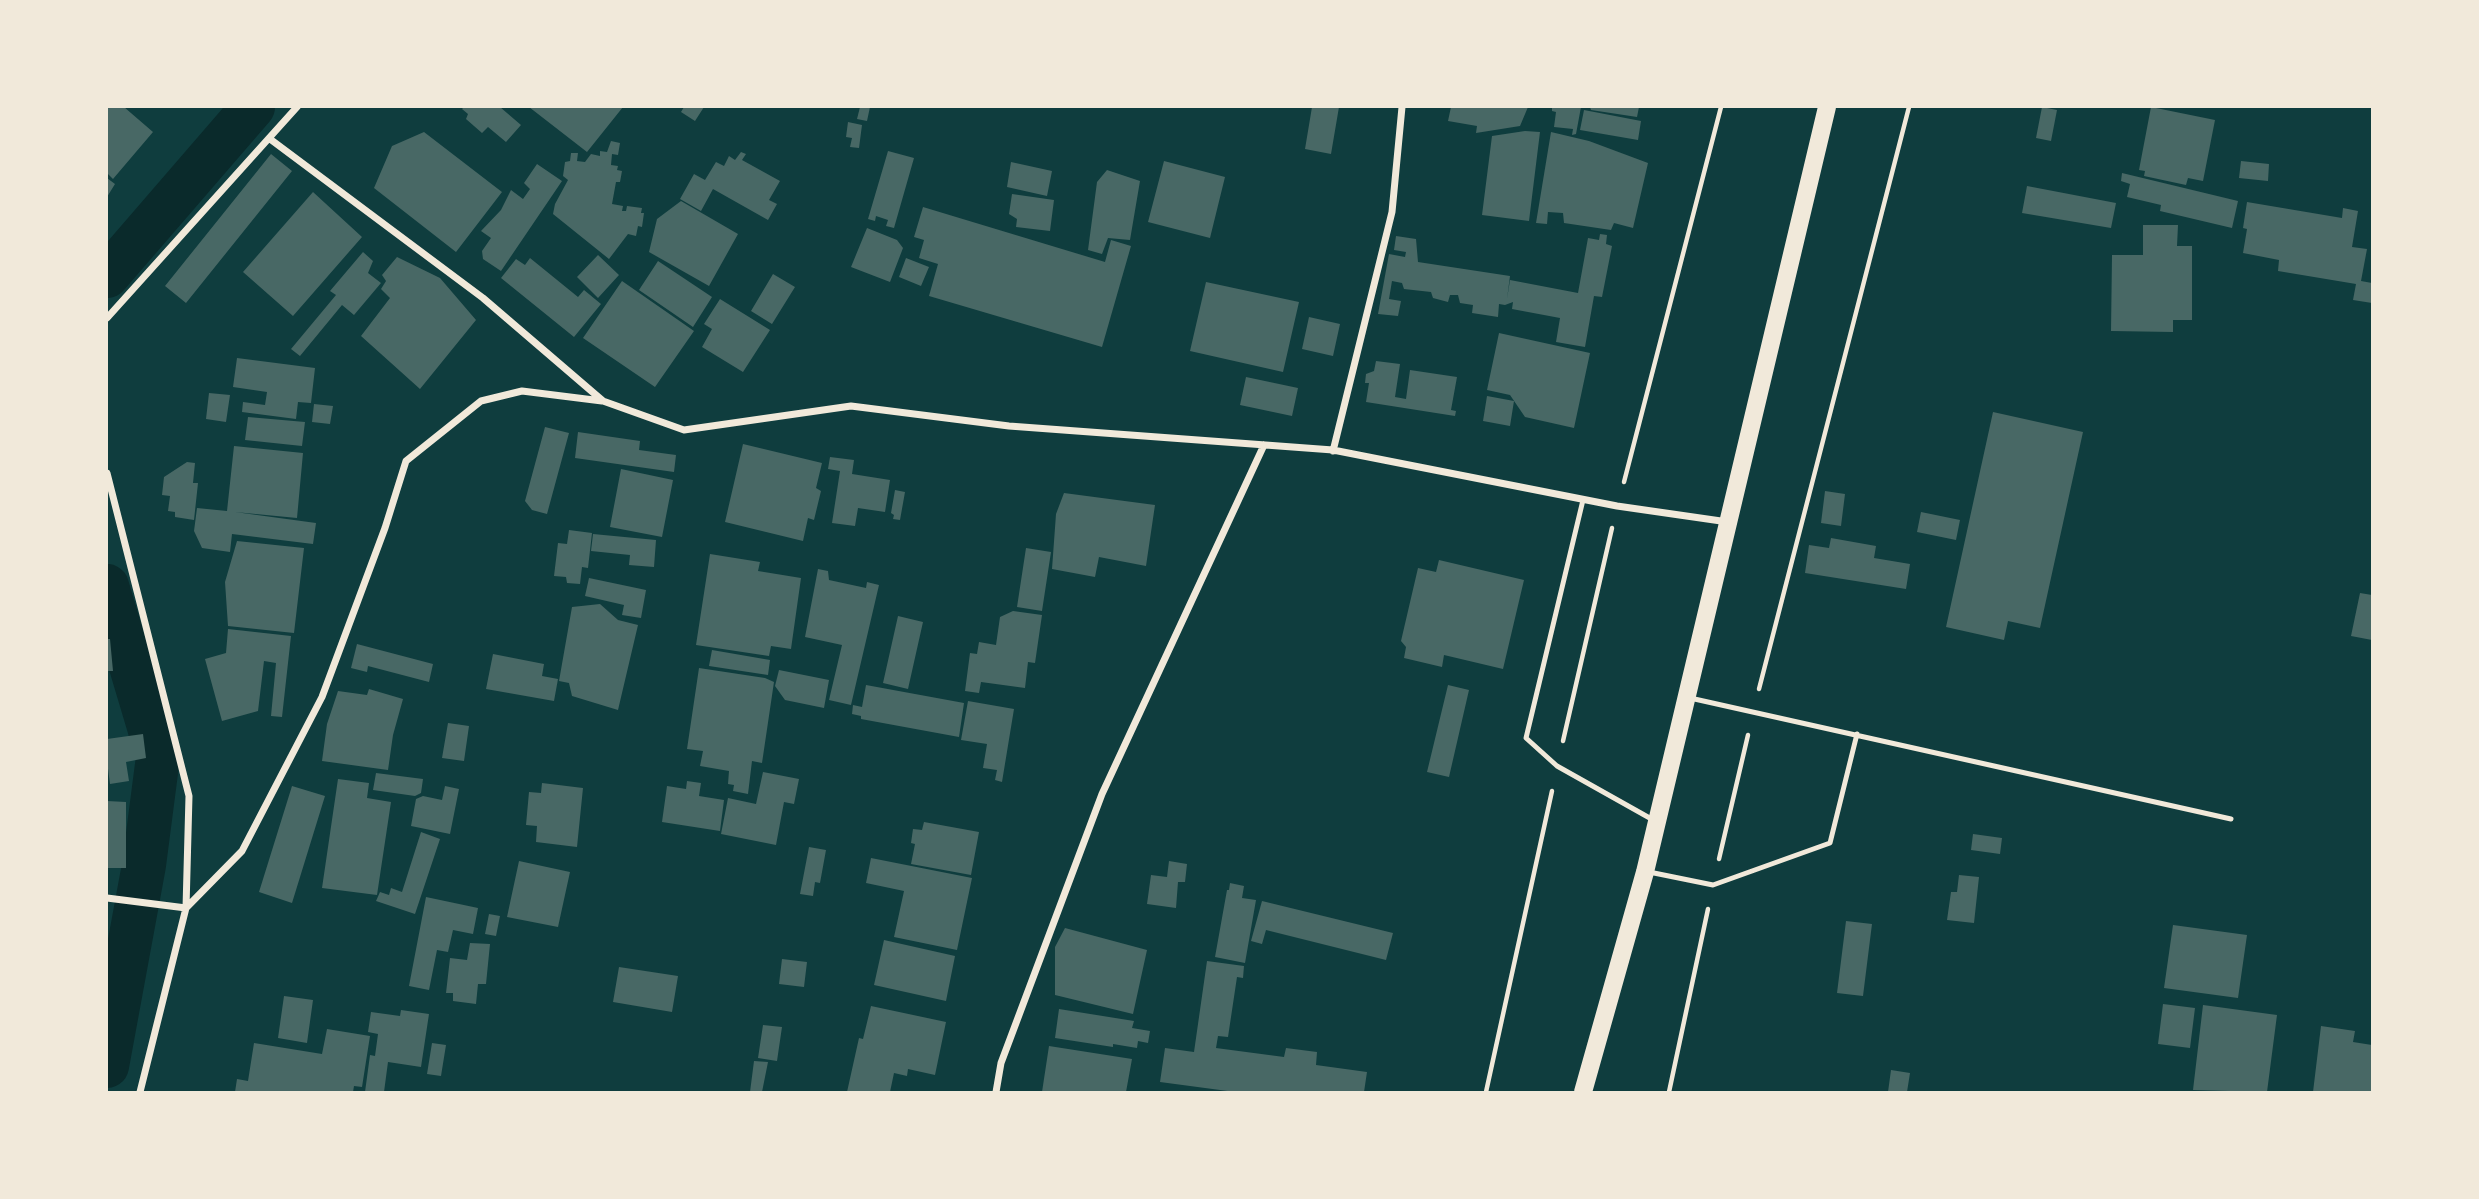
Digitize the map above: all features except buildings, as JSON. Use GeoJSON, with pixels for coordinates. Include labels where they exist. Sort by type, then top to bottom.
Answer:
{"type":"FeatureCollection","features":[{"type":"Feature","properties":{"kind":"main road"},"geometry":{"type":"LineString","coordinates":[[1583,1092],[1645,872],[1827,107]]}},
{"type":"Feature","properties":{"kind":"street"},"geometry":{"type":"LineString","coordinates":[[107,318],[297,107]]}},
{"type":"Feature","properties":{"kind":"street"},"geometry":{"type":"LineString","coordinates":[[1333,452],[1392,212],[1402,107]]}},
{"type":"Feature","properties":{"kind":"street"},"geometry":{"type":"LineString","coordinates":[[270,139],[484,298],[603,401]]}},
{"type":"Feature","properties":{"kind":"street"},"geometry":{"type":"LineString","coordinates":[[186,908],[242,852],[322,697],[385,528],[406,461],[481,401],[522,391],[603,401],[684,430],[851,406],[1009,426],[1264,445],[1333,452],[1583,500],[1729,522]]}},
{"type":"Feature","properties":{"kind":"street"},"geometry":{"type":"LineString","coordinates":[[996,1092],[1000,1063],[1102,794],[1264,445]]}},
{"type":"Feature","properties":{"kind":"street"},"geometry":{"type":"LineString","coordinates":[[107,473],[189,796],[186,908],[140,1092]]}},
{"type":"Feature","properties":{"kind":"street"},"geometry":{"type":"LineString","coordinates":[[107,898],[186,908]]}},
{"type":"Feature","properties":{"kind":"lane"},"geometry":{"type":"LineString","coordinates":[[1583,500],[1526,738],[1557,766],[1657,822]]}},
{"type":"Feature","properties":{"kind":"lane"},"geometry":{"type":"LineString","coordinates":[[1687,697],[2231,819]]}},
{"type":"Feature","properties":{"kind":"lane"},"geometry":{"type":"LineString","coordinates":[[1645,872],[1713,885],[1830,843],[1857,734]]}},
{"type":"Feature","properties":{"kind":"path"},"geometry":{"type":"LineString","coordinates":[[1486,1092],[1557,766],[1618,506],[1721,107]]}},
{"type":"Feature","properties":{"kind":"path"},"geometry":{"type":"LineString","coordinates":[[1669,1092],[1753,713],[1909,107]]}},
{"type":"Feature","properties":{"kind":"waterway"},"geometry":{"type":"LineString","coordinates":[[107,276],[253,107]]}},
{"type":"Feature","properties":{"kind":"waterway"},"geometry":{"type":"LineString","coordinates":[[107,586],[158,757],[144,865],[107,1066]]}}]}
